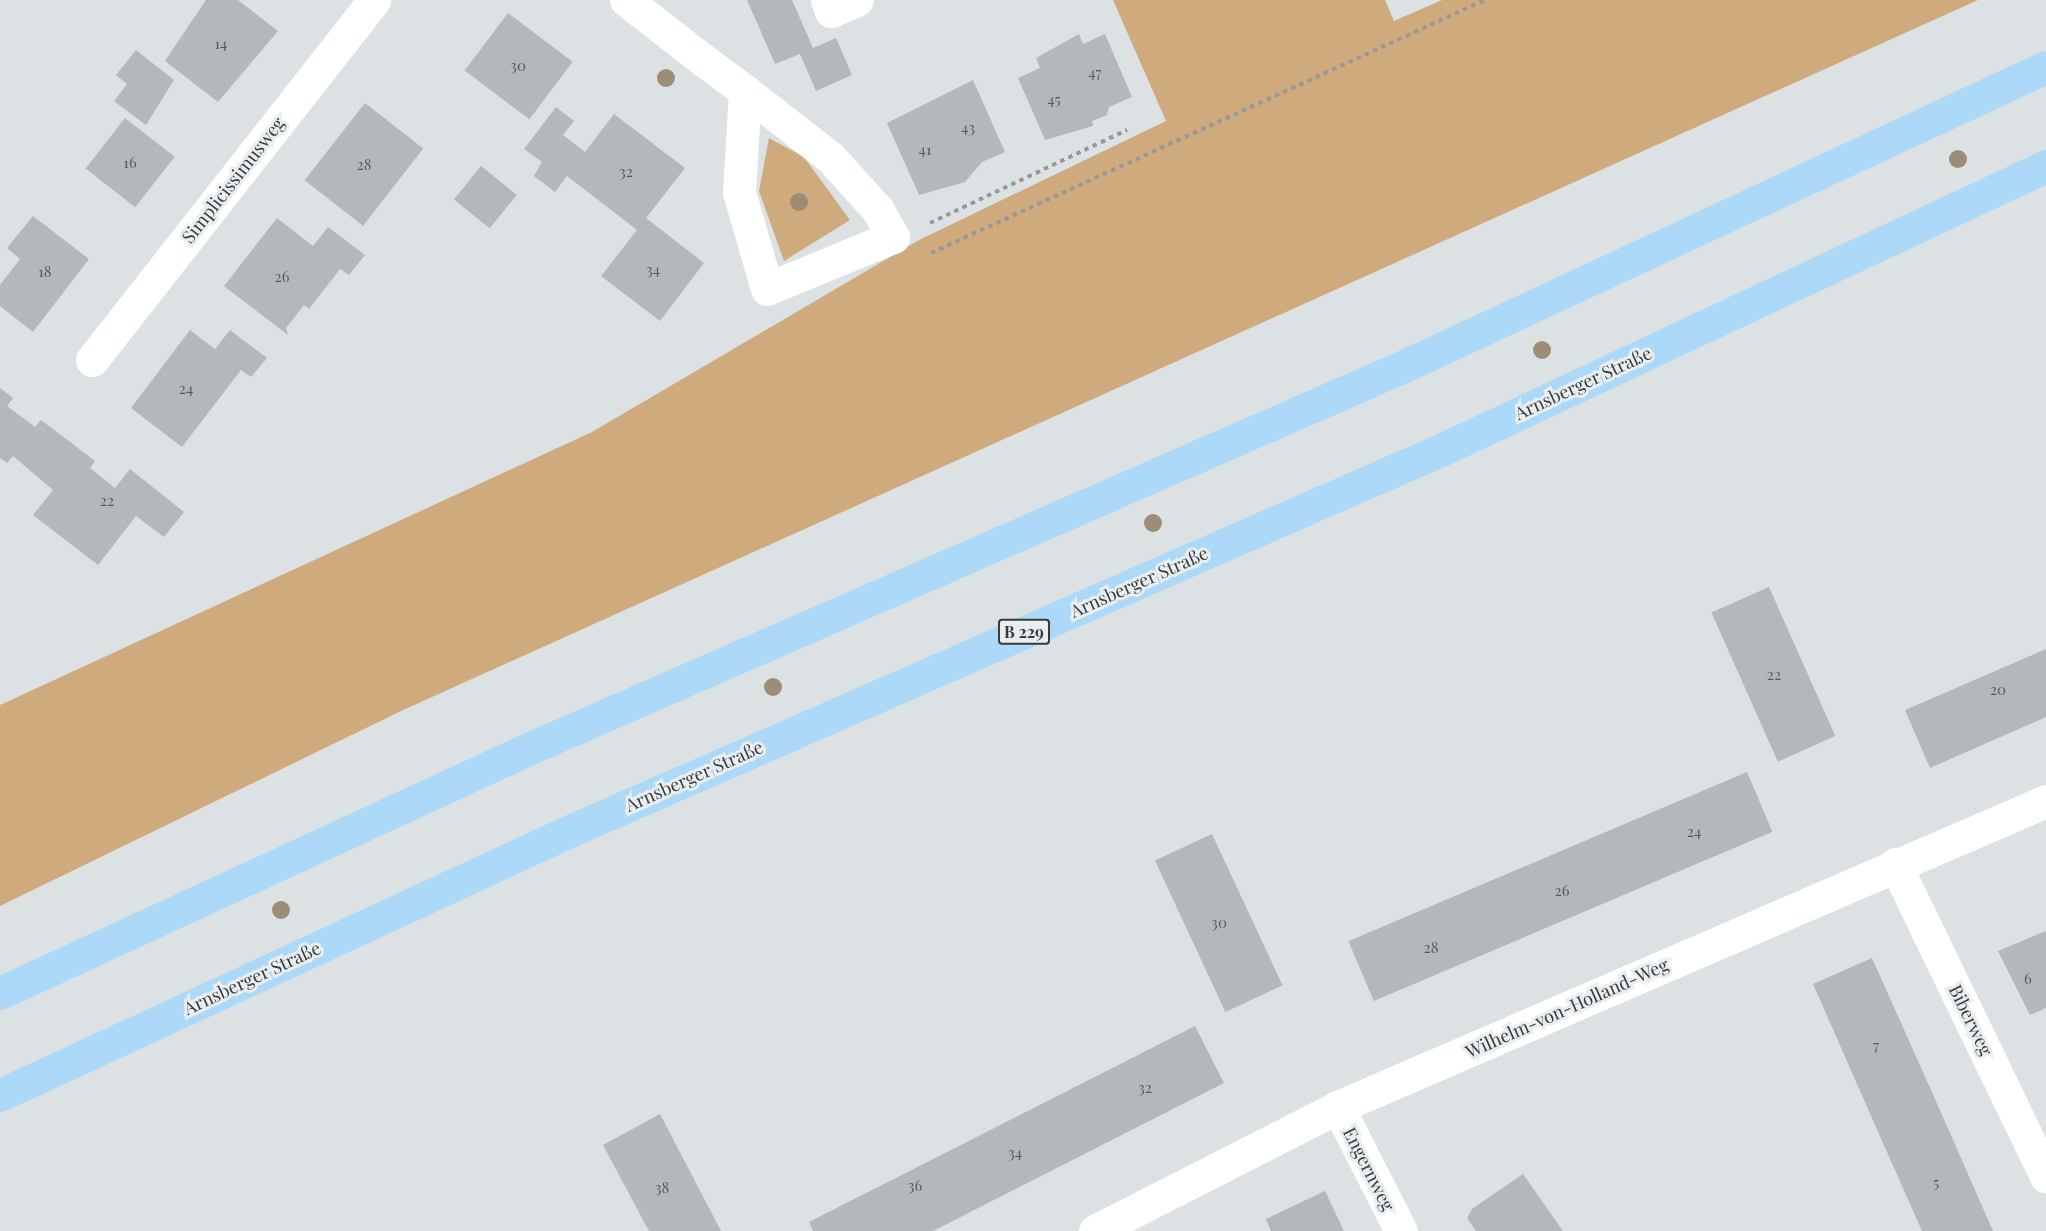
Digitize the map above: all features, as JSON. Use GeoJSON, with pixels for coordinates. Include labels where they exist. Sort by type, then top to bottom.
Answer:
{"type":"FeatureCollection","features":[{"type":"Feature","properties":{"kind":"main road"},"geometry":{"type":"LineString","coordinates":[[0,993],[528,749],[1402,367],[2046,67]]}},
{"type":"Feature","properties":{"kind":"main road","name":"Arnsberger Straße"},"geometry":{"type":"LineString","coordinates":[[0,1095],[572,830],[1443,449],[2046,166]]}},
{"type":"Feature","properties":{"kind":"street","name":"Simplicissimusweg"},"geometry":{"type":"LineString","coordinates":[[92,360],[374,0]]}},
{"type":"Feature","properties":{"kind":"street"},"geometry":{"type":"LineString","coordinates":[[626,0],[745,91],[831,158],[878,210],[893,237],[767,289],[739,192],[745,91]]}},
{"type":"Feature","properties":{"kind":"street"},"geometry":{"type":"LineString","coordinates":[[827,0],[831,11],[856,0]]}},
{"type":"Feature","properties":{"kind":"street","name":"Wilhelm-von-Holland-Weg"},"geometry":{"type":"LineString","coordinates":[[1095,1231],[1338,1107],[1895,864],[2046,801]]}},
{"type":"Feature","properties":{"kind":"street","name":"Biberweg"},"geometry":{"type":"LineString","coordinates":[[1895,864],[2046,1176]]}},
{"type":"Feature","properties":{"kind":"street","name":"Engernweg"},"geometry":{"type":"LineString","coordinates":[[1338,1107],[1401,1231]]}},
{"type":"Feature","properties":{"kind":"path"},"geometry":{"type":"LineString","coordinates":[[1127,130],[893,237],[905,265],[1485,0]]}},
{"type":"Feature","properties":{"kind":"shaded area"},"geometry":{"type":"Polygon","coordinates":[[[1113,0],[1385,0],[1394,21],[1442,0],[1978,0],[401,711],[0,906],[0,705],[592,432],[919,240],[1166,121],[1113,0]]]}},
{"type":"Feature","properties":{"kind":"shaded area"},"geometry":{"type":"Polygon","coordinates":[[[769,138],[804,157],[850,220],[784,261],[759,191],[769,138]]]}},
{"type":"Feature","properties":{"kind":"building"},"geometry":{"type":"Polygon","coordinates":[[[206,0],[238,0],[278,31],[218,102],[165,61],[206,0]]]}},
{"type":"Feature","properties":{"kind":"building"},"geometry":{"type":"Polygon","coordinates":[[[747,0],[792,0],[813,48],[836,38],[852,75],[816,91],[800,54],[775,64],[747,0]]]}},
{"type":"Feature","properties":{"kind":"building"},"geometry":{"type":"Polygon","coordinates":[[[508,13],[573,62],[529,119],[465,71],[508,13]]]}},
{"type":"Feature","properties":{"kind":"building"},"geometry":{"type":"Polygon","coordinates":[[[1079,34],[1083,44],[1105,34],[1132,97],[1109,107],[1107,115],[1092,121],[1093,126],[1045,140],[1018,78],[1040,68],[1036,58],[1079,34]]]}},
{"type":"Feature","properties":{"kind":"building"},"geometry":{"type":"Polygon","coordinates":[[[136,50],[174,80],[146,125],[114,101],[127,84],[116,75],[136,50]]]}},
{"type":"Feature","properties":{"kind":"building"},"geometry":{"type":"Polygon","coordinates":[[[973,80],[1005,152],[982,162],[965,182],[919,195],[887,123],[973,80]]]}},
{"type":"Feature","properties":{"kind":"building"},"geometry":{"type":"Polygon","coordinates":[[[365,103],[423,149],[363,226],[305,180],[365,103]]]}},
{"type":"Feature","properties":{"kind":"building"},"geometry":{"type":"Polygon","coordinates":[[[556,107],[574,121],[563,135],[585,152],[614,114],[685,168],[646,218],[704,263],[660,321],[601,276],[637,230],[567,176],[555,192],[534,176],[542,162],[524,149],[556,107]]]}},
{"type":"Feature","properties":{"kind":"building"},"geometry":{"type":"Polygon","coordinates":[[[125,118],[175,157],[135,207],[86,168],[125,118]]]}},
{"type":"Feature","properties":{"kind":"building"},"geometry":{"type":"Polygon","coordinates":[[[481,166],[517,195],[490,228],[454,199],[481,166]]]}},
{"type":"Feature","properties":{"kind":"building"},"geometry":{"type":"Polygon","coordinates":[[[33,216],[89,259],[33,332],[0,306],[0,285],[20,259],[7,248],[33,216]]]}},
{"type":"Feature","properties":{"kind":"building"},"geometry":{"type":"Polygon","coordinates":[[[277,218],[313,246],[328,227],[365,255],[349,275],[340,269],[309,309],[304,305],[286,328],[288,335],[224,286],[277,218]]]}},
{"type":"Feature","properties":{"kind":"building"},"geometry":{"type":"Polygon","coordinates":[[[190,330],[215,349],[230,330],[267,358],[251,377],[241,370],[182,447],[131,408],[190,330]]]}},
{"type":"Feature","properties":{"kind":"building"},"geometry":{"type":"Polygon","coordinates":[[[0,388],[13,398],[7,406],[35,427],[41,420],[74,445],[95,461],[90,468],[115,488],[130,469],[184,512],[164,537],[136,516],[98,565],[33,515],[53,490],[13,456],[7,463],[0,458],[0,388]]]}},
{"type":"Feature","properties":{"kind":"building"},"geometry":{"type":"Polygon","coordinates":[[[1769,587],[1835,736],[1778,762],[1711,613],[1769,587]]]}},
{"type":"Feature","properties":{"kind":"building"},"geometry":{"type":"Polygon","coordinates":[[[2046,649],[2046,717],[1930,768],[1905,710],[2046,649]]]}},
{"type":"Feature","properties":{"kind":"building"},"geometry":{"type":"Polygon","coordinates":[[[1747,772],[1772,832],[1374,1001],[1348,941],[1747,772]]]}},
{"type":"Feature","properties":{"kind":"building"},"geometry":{"type":"Polygon","coordinates":[[[1212,834],[1283,985],[1225,1012],[1155,861],[1212,834]]]}},
{"type":"Feature","properties":{"kind":"building"},"geometry":{"type":"Polygon","coordinates":[[[2046,931],[2046,1008],[2030,1015],[1998,951],[2046,931]]]}},
{"type":"Feature","properties":{"kind":"building"},"geometry":{"type":"Polygon","coordinates":[[[1872,958],[1993,1231],[1922,1231],[1879,1134],[1813,984],[1872,958]]]}},
{"type":"Feature","properties":{"kind":"building"},"geometry":{"type":"Polygon","coordinates":[[[1195,1026],[1224,1083],[933,1231],[813,1231],[809,1222],[1195,1026]]]}},
{"type":"Feature","properties":{"kind":"building"},"geometry":{"type":"Polygon","coordinates":[[[660,1114],[721,1231],[649,1231],[603,1145],[660,1114]]]}},
{"type":"Feature","properties":{"kind":"building"},"geometry":{"type":"Polygon","coordinates":[[[1523,1174],[1563,1231],[1476,1231],[1467,1218],[1472,1209],[1523,1174]]]}},
{"type":"Feature","properties":{"kind":"building"},"geometry":{"type":"Polygon","coordinates":[[[1325,1191],[1344,1231],[1271,1231],[1266,1219],[1325,1191]]]}}]}
